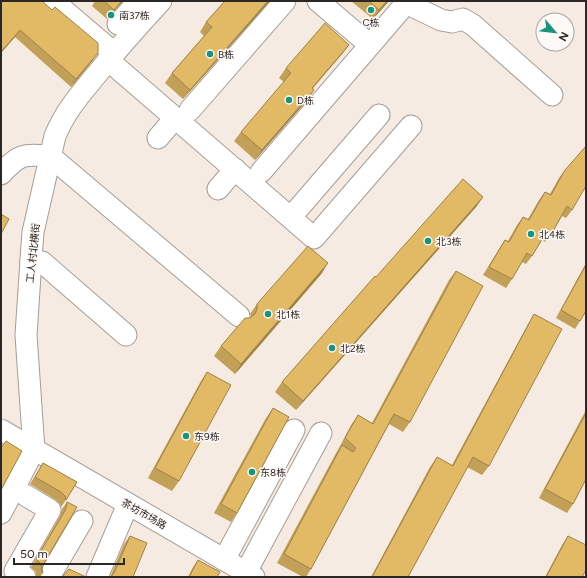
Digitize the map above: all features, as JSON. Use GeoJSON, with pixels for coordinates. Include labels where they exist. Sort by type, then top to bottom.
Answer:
{"type":"FeatureCollection","features":[{"type":"Feature","properties":{"kind":"street"},"geometry":{"type":"LineString","coordinates":[[53,1],[111,56],[182,114],[235,169],[314,238],[411,126]]}},
{"type":"Feature","properties":{"kind":"street"},"geometry":{"type":"LineString","coordinates":[[118,24],[139,1]]}},
{"type":"Feature","properties":{"kind":"street","name":"工人村北横街"},"geometry":{"type":"LineString","coordinates":[[34,450],[26,335],[33,232],[55,136],[69,108],[111,56],[161,1]]}},
{"type":"Feature","properties":{"kind":"street"},"geometry":{"type":"LineString","coordinates":[[158,138],[182,114],[285,1]]}},
{"type":"Feature","properties":{"kind":"street"},"geometry":{"type":"LineString","coordinates":[[318,1],[370,45]]}},
{"type":"Feature","properties":{"kind":"street"},"geometry":{"type":"LineString","coordinates":[[261,172],[407,2],[441,20],[452,22],[463,19],[473,25],[552,95]]}},
{"type":"Feature","properties":{"kind":"street"},"geometry":{"type":"LineString","coordinates":[[291,217],[379,115]]}},
{"type":"Feature","properties":{"kind":"street"},"geometry":{"type":"LineString","coordinates":[[1,174],[13,161],[22,156],[50,156],[239,316]]}},
{"type":"Feature","properties":{"kind":"street"},"geometry":{"type":"LineString","coordinates":[[218,189],[235,169]]}},
{"type":"Feature","properties":{"kind":"street"},"geometry":{"type":"LineString","coordinates":[[31,261],[42,262],[126,336]]}},
{"type":"Feature","properties":{"kind":"street","name":"茶坊市场路"},"geometry":{"type":"LineString","coordinates":[[1,430],[128,504],[235,570]]}},
{"type":"Feature","properties":{"kind":"street"},"geometry":{"type":"LineString","coordinates":[[235,570],[294,430]]}},
{"type":"Feature","properties":{"kind":"street"},"geometry":{"type":"LineString","coordinates":[[235,570],[321,433]]}},
{"type":"Feature","properties":{"kind":"street"},"geometry":{"type":"LineString","coordinates":[[1,513],[34,450]]}},
{"type":"Feature","properties":{"kind":"street"},"geometry":{"type":"LineString","coordinates":[[25,495],[50,510],[15,571],[25,577]]}},
{"type":"Feature","properties":{"kind":"street"},"geometry":{"type":"LineString","coordinates":[[97,577],[128,504]]}},
{"type":"Feature","properties":{"kind":"street"},"geometry":{"type":"LineString","coordinates":[[49,577],[82,521]]}},
{"type":"Feature","properties":{"kind":"building"},"geometry":{"type":"Polygon","coordinates":[[[1,1],[42,1],[52,10],[55,7],[98,43],[98,53],[76,79],[20,30],[1,52],[1,1]]]}},
{"type":"Feature","properties":{"kind":"building"},"geometry":{"type":"Polygon","coordinates":[[[104,1],[122,1],[114,10],[104,1]]]}},
{"type":"Feature","properties":{"kind":"building","name":"B栋"},"geometry":{"type":"Polygon","coordinates":[[[225,1],[268,1],[190,90],[172,73],[212,27],[206,22],[225,1]]]}},
{"type":"Feature","properties":{"kind":"building"},"geometry":{"type":"Polygon","coordinates":[[[369,1],[387,1],[379,10],[369,1]]]}},
{"type":"Feature","properties":{"kind":"building","name":"D栋"},"geometry":{"type":"Polygon","coordinates":[[[325,23],[349,45],[312,88],[314,90],[262,150],[241,132],[291,73],[286,68],[325,23]]]}},
{"type":"Feature","properties":{"kind":"building","name":"北4栋"},"geometry":{"type":"Polygon","coordinates":[[[586,146],[586,186],[572,210],[567,206],[552,233],[547,231],[532,256],[527,253],[512,279],[489,267],[505,240],[509,242],[523,217],[529,220],[545,192],[551,195],[565,170],[586,146]]]}},
{"type":"Feature","properties":{"kind":"building"},"geometry":{"type":"Polygon","coordinates":[[[463,179],[483,197],[303,401],[282,382],[463,179]]]}},
{"type":"Feature","properties":{"kind":"building"},"geometry":{"type":"Polygon","coordinates":[[[1,214],[9,219],[1,234],[1,214]]]}},
{"type":"Feature","properties":{"kind":"building","name":"北1栋"},"geometry":{"type":"Polygon","coordinates":[[[308,246],[328,263],[241,364],[221,346],[245,318],[250,318],[255,314],[257,304],[308,246]]]}},
{"type":"Feature","properties":{"kind":"building"},"geometry":{"type":"Polygon","coordinates":[[[586,265],[586,311],[580,321],[561,310],[586,265]]]}},
{"type":"Feature","properties":{"kind":"building"},"geometry":{"type":"Polygon","coordinates":[[[456,271],[483,286],[410,422],[394,414],[311,569],[284,554],[342,445],[353,452],[356,448],[345,438],[358,415],[373,424],[456,271]]]}},
{"type":"Feature","properties":{"kind":"building"},"geometry":{"type":"Polygon","coordinates":[[[534,314],[562,329],[489,466],[473,457],[408,577],[372,577],[437,457],[453,466],[534,314]]]}},
{"type":"Feature","properties":{"kind":"building","name":"东9栋"},"geometry":{"type":"Polygon","coordinates":[[[207,372],[231,385],[179,481],[155,468],[207,372]]]}},
{"type":"Feature","properties":{"kind":"building"},"geometry":{"type":"Polygon","coordinates":[[[273,408],[289,417],[237,513],[221,504],[273,408]]]}},
{"type":"Feature","properties":{"kind":"building"},"geometry":{"type":"Polygon","coordinates":[[[586,413],[586,479],[573,504],[545,489],[586,413]]]}},
{"type":"Feature","properties":{"kind":"building"},"geometry":{"type":"Polygon","coordinates":[[[6,441],[22,451],[1,490],[1,448],[6,441]]]}},
{"type":"Feature","properties":{"kind":"building"},"geometry":{"type":"Polygon","coordinates":[[[43,463],[77,482],[66,500],[65,496],[61,492],[35,477],[43,463]]]}},
{"type":"Feature","properties":{"kind":"building"},"geometry":{"type":"Polygon","coordinates":[[[67,502],[77,507],[44,563],[42,569],[43,573],[42,572],[41,564],[36,559],[66,509],[67,502]]]}},
{"type":"Feature","properties":{"kind":"building"},"geometry":{"type":"Polygon","coordinates":[[[130,536],[147,543],[133,577],[111,577],[114,573],[130,536]]]}},
{"type":"Feature","properties":{"kind":"building"},"geometry":{"type":"Polygon","coordinates":[[[568,536],[586,545],[586,570],[582,577],[546,577],[568,536]]]}},
{"type":"Feature","properties":{"kind":"building"},"geometry":{"type":"Polygon","coordinates":[[[198,560],[220,572],[217,577],[189,577],[198,560]]]}},
{"type":"Feature","properties":{"kind":"building"},"geometry":{"type":"Polygon","coordinates":[[[69,569],[86,577],[62,577],[69,569]]]}},
{"type":"Feature","properties":{"kind":"place","name":"C栋"},"geometry":{"type":"Point","coordinates":[371,10]}},
{"type":"Feature","properties":{"kind":"place","name":"南37栋"},"geometry":{"type":"Point","coordinates":[111,15]}},
{"type":"Feature","properties":{"kind":"place","name":"B栋"},"geometry":{"type":"Point","coordinates":[210,54]}},
{"type":"Feature","properties":{"kind":"place","name":"D栋"},"geometry":{"type":"Point","coordinates":[289,100]}},
{"type":"Feature","properties":{"kind":"place","name":"北4栋"},"geometry":{"type":"Point","coordinates":[531,234]}},
{"type":"Feature","properties":{"kind":"place","name":"北3栋"},"geometry":{"type":"Point","coordinates":[428,241]}},
{"type":"Feature","properties":{"kind":"place","name":"北1栋"},"geometry":{"type":"Point","coordinates":[268,314]}},
{"type":"Feature","properties":{"kind":"place","name":"北2栋"},"geometry":{"type":"Point","coordinates":[332,348]}},
{"type":"Feature","properties":{"kind":"place","name":"东9栋"},"geometry":{"type":"Point","coordinates":[186,436]}},
{"type":"Feature","properties":{"kind":"place","name":"东8栋"},"geometry":{"type":"Point","coordinates":[252,472]}}]}
